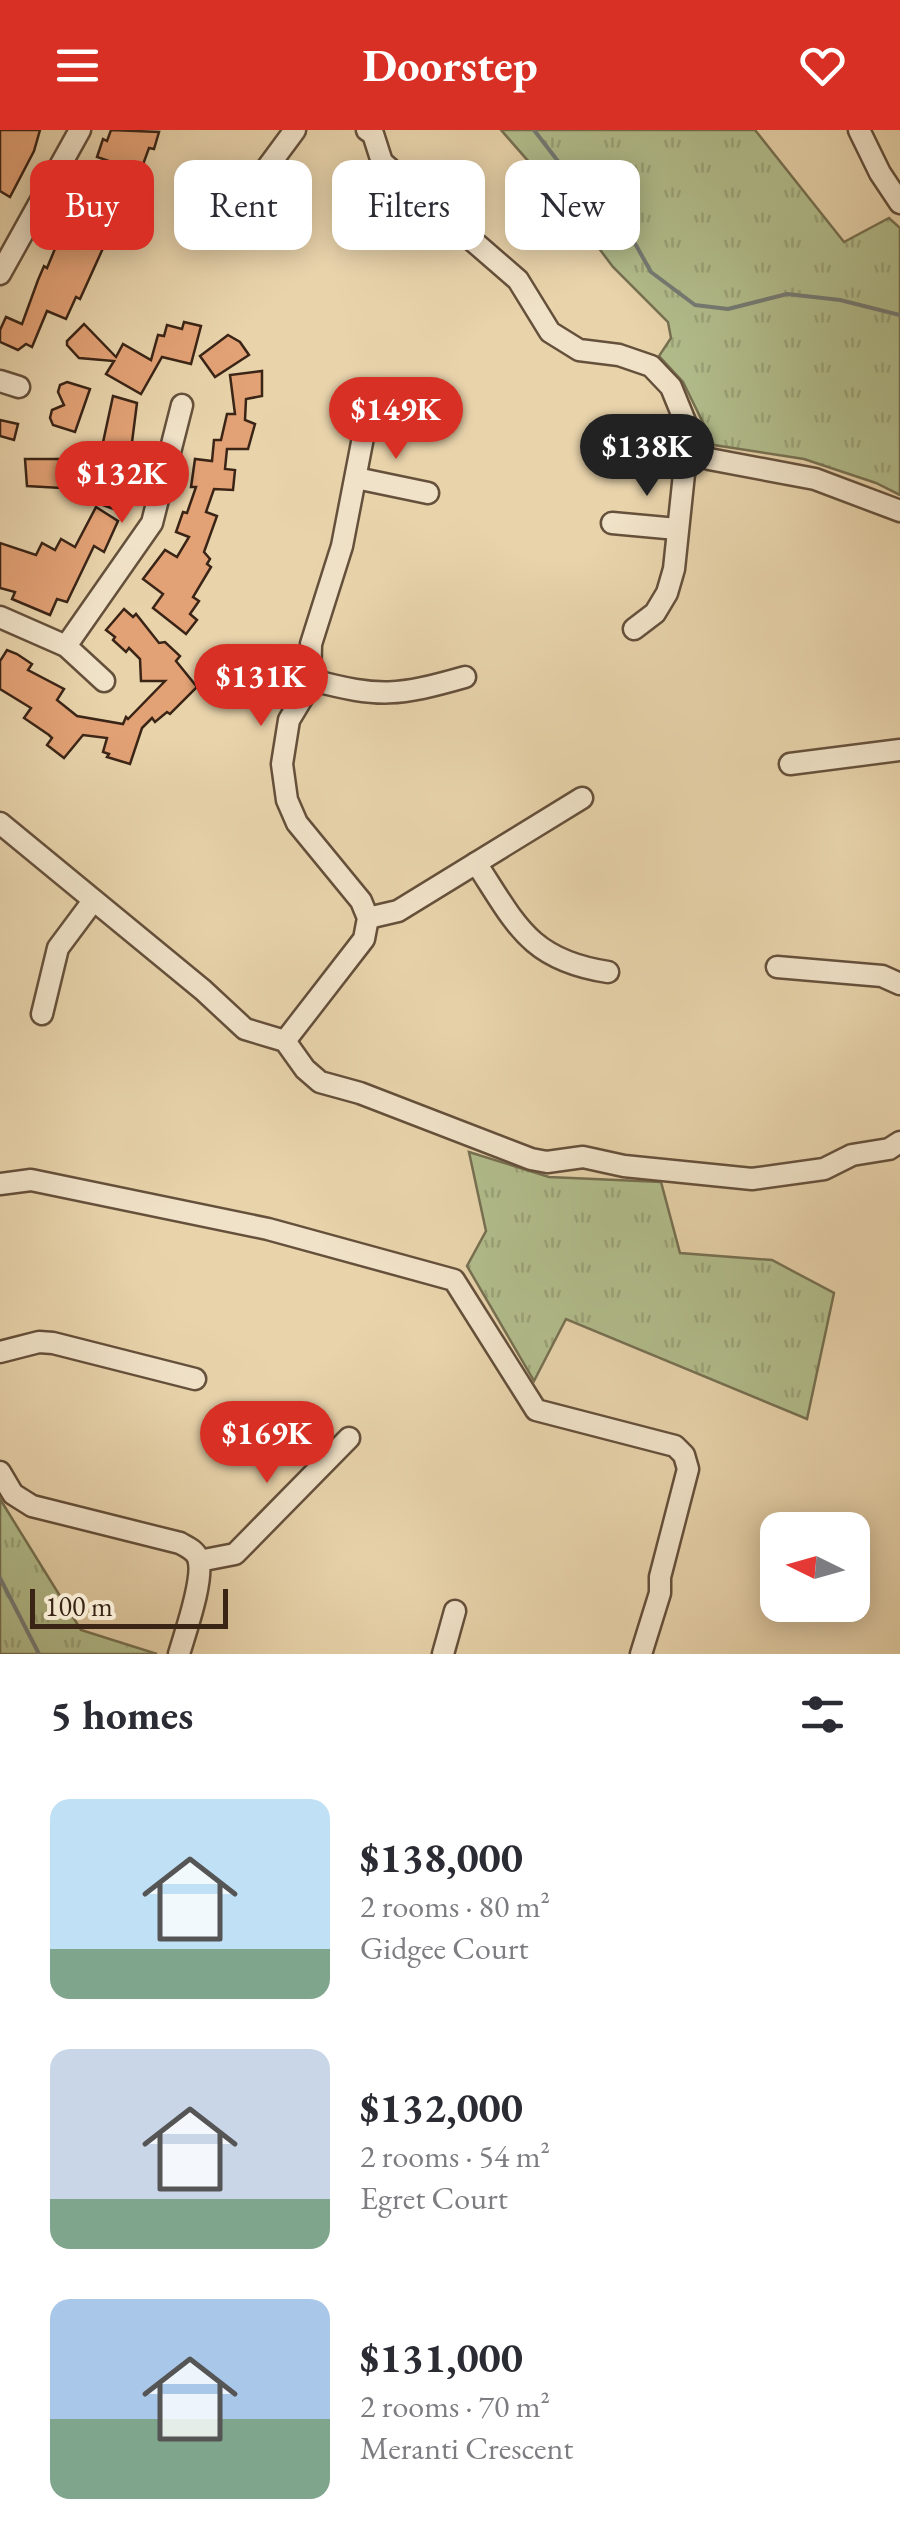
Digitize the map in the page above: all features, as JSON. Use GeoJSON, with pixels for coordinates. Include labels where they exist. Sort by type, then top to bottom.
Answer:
{"type":"FeatureCollection","features":[{"type":"Feature","properties":{"kind":"street"},"geometry":{"type":"LineString","coordinates":[[0,274],[80,130]]}},
{"type":"Feature","properties":{"kind":"street"},"geometry":{"type":"LineString","coordinates":[[273,160],[295,130]]}},
{"type":"Feature","properties":{"kind":"street"},"geometry":{"type":"LineString","coordinates":[[367,130],[382,162],[518,280],[550,332],[579,350],[618,355],[651,366],[671,386],[694,446],[709,459],[814,478],[900,511]]}},
{"type":"Feature","properties":{"kind":"street"},"geometry":{"type":"LineString","coordinates":[[859,130],[900,203]]}},
{"type":"Feature","properties":{"kind":"street"},"geometry":{"type":"LineString","coordinates":[[285,1042],[320,991],[360,945],[368,918],[361,900],[297,823],[284,789],[282,764],[287,728],[312,680],[310,644],[337,565],[371,396]]}},
{"type":"Feature","properties":{"kind":"street"},"geometry":{"type":"LineString","coordinates":[[66,646],[152,524],[182,405]]}},
{"type":"Feature","properties":{"kind":"street"},"geometry":{"type":"LineString","coordinates":[[634,629],[655,612],[666,593],[674,568],[684,474],[694,446]]}},
{"type":"Feature","properties":{"kind":"street"},"geometry":{"type":"LineString","coordinates":[[356,478],[428,493]]}},
{"type":"Feature","properties":{"kind":"street"},"geometry":{"type":"LineString","coordinates":[[612,523],[678,529]]}},
{"type":"Feature","properties":{"kind":"street"},"geometry":{"type":"LineString","coordinates":[[0,617],[66,646],[104,680]]}},
{"type":"Feature","properties":{"kind":"street"},"geometry":{"type":"LineString","coordinates":[[312,680],[360,693],[387,695],[466,677]]}},
{"type":"Feature","properties":{"kind":"street"},"geometry":{"type":"LineString","coordinates":[[790,764],[900,750]]}},
{"type":"Feature","properties":{"kind":"street"},"geometry":{"type":"LineString","coordinates":[[368,918],[398,912],[582,798]]}},
{"type":"Feature","properties":{"kind":"street"},"geometry":{"type":"LineString","coordinates":[[0,822],[203,990],[234,1021],[252,1032],[285,1042],[320,1082],[360,1092],[538,1161],[583,1157],[624,1166],[752,1179],[824,1169],[852,1156],[894,1145],[900,1168]]}},
{"type":"Feature","properties":{"kind":"street"},"geometry":{"type":"LineString","coordinates":[[476,863],[509,917],[533,944],[563,962],[608,972]]}},
{"type":"Feature","properties":{"kind":"street"},"geometry":{"type":"LineString","coordinates":[[42,1014],[58,948],[92,901]]}},
{"type":"Feature","properties":{"kind":"street"},"geometry":{"type":"LineString","coordinates":[[777,967],[882,976],[900,984]]}},
{"type":"Feature","properties":{"kind":"street"},"geometry":{"type":"LineString","coordinates":[[0,1184],[31,1180],[268,1228],[454,1280],[536,1410],[675,1446],[684,1454],[688,1469],[641,1654]]}},
{"type":"Feature","properties":{"kind":"street"},"geometry":{"type":"LineString","coordinates":[[0,1352],[54,1342],[195,1378]]}},
{"type":"Feature","properties":{"kind":"street"},"geometry":{"type":"LineString","coordinates":[[200,1560],[235,1554],[349,1438]]}},
{"type":"Feature","properties":{"kind":"street"},"geometry":{"type":"LineString","coordinates":[[0,1472],[13,1494],[32,1506],[180,1543],[192,1550],[200,1560],[198,1579],[179,1654]]}},
{"type":"Feature","properties":{"kind":"street"},"geometry":{"type":"LineString","coordinates":[[443,1654],[455,1611]]}},
{"type":"Feature","properties":{"kind":"green space"},"geometry":{"type":"Polygon","coordinates":[[[501,130],[755,130],[844,242],[889,218],[900,228],[900,495],[804,459],[714,445],[683,382],[659,356],[671,338],[668,322],[600,250],[640,250],[640,160],[527,160],[501,130]]]}},
{"type":"Feature","properties":{"kind":"green space"},"geometry":{"type":"Polygon","coordinates":[[[469,1152],[549,1177],[661,1182],[680,1253],[772,1260],[834,1293],[807,1419],[566,1319],[534,1381],[467,1266],[486,1231],[469,1152]]]}},
{"type":"Feature","properties":{"kind":"green space"},"geometry":{"type":"Polygon","coordinates":[[[0,1499],[81,1630],[157,1654],[0,1654],[0,1499]]]}},
{"type":"Feature","properties":{"kind":"building"},"geometry":{"type":"Polygon","coordinates":[[[0,130],[40,130],[34,151],[10,197],[0,191],[0,130]]]}},
{"type":"Feature","properties":{"kind":"building"},"geometry":{"type":"Polygon","coordinates":[[[111,130],[159,132],[154,149],[149,148],[145,160],[97,157],[103,139],[107,141],[111,130]]]}},
{"type":"Feature","properties":{"kind":"building"},"geometry":{"type":"Polygon","coordinates":[[[54,250],[102,250],[80,299],[76,297],[66,319],[47,311],[32,347],[26,344],[18,350],[0,342],[6,317],[22,324],[44,266],[47,268],[54,250]]]}},
{"type":"Feature","properties":{"kind":"building"},"geometry":{"type":"Polygon","coordinates":[[[184,322],[201,326],[191,364],[162,357],[141,394],[106,374],[114,361],[79,358],[67,345],[84,324],[116,357],[123,344],[151,360],[158,335],[164,336],[167,325],[182,329],[184,322]]]}},
{"type":"Feature","properties":{"kind":"building"},"geometry":{"type":"Polygon","coordinates":[[[228,335],[240,342],[249,355],[215,377],[200,356],[228,335]]]}},
{"type":"Feature","properties":{"kind":"building"},"geometry":{"type":"Polygon","coordinates":[[[262,371],[262,396],[246,399],[245,420],[255,424],[248,449],[227,449],[225,469],[235,470],[233,490],[214,489],[206,512],[217,516],[204,552],[211,567],[193,597],[199,601],[190,614],[197,620],[186,634],[153,608],[163,594],[143,579],[165,550],[177,557],[189,537],[176,532],[196,487],[191,487],[195,459],[212,461],[214,440],[221,440],[227,414],[235,414],[230,375],[262,371]]]}},
{"type":"Feature","properties":{"kind":"building"},"geometry":{"type":"Polygon","coordinates":[[[67,382],[90,389],[75,432],[53,425],[50,418],[52,410],[64,405],[58,392],[60,385],[67,382]]]}},
{"type":"Feature","properties":{"kind":"building"},"geometry":{"type":"Polygon","coordinates":[[[113,396],[137,403],[130,458],[141,461],[137,475],[133,474],[125,513],[97,503],[101,484],[94,482],[97,446],[102,447],[113,396]]]}},
{"type":"Feature","properties":{"kind":"building"},"geometry":{"type":"Polygon","coordinates":[[[0,420],[18,424],[14,440],[0,436],[0,420]]]}},
{"type":"Feature","properties":{"kind":"building"},"geometry":{"type":"Polygon","coordinates":[[[25,459],[61,459],[61,488],[27,486],[25,459]]]}},
{"type":"Feature","properties":{"kind":"building"},"geometry":{"type":"Polygon","coordinates":[[[96,507],[118,521],[104,552],[94,546],[67,602],[57,599],[50,615],[12,599],[15,592],[0,588],[0,543],[36,555],[42,543],[55,550],[61,539],[75,547],[96,507]]]}},
{"type":"Feature","properties":{"kind":"building"},"geometry":{"type":"Polygon","coordinates":[[[124,609],[133,617],[136,614],[159,643],[165,642],[180,656],[176,661],[197,687],[170,714],[167,712],[155,722],[152,718],[142,728],[130,764],[107,757],[109,754],[103,752],[107,738],[83,735],[64,758],[47,745],[52,738],[24,718],[31,708],[0,689],[0,661],[7,650],[17,654],[32,664],[28,670],[64,689],[57,700],[77,716],[123,724],[165,681],[141,681],[140,659],[129,648],[126,652],[106,630],[124,609]]]}},
{"type":"Feature","properties":{"kind":"waterway"},"geometry":{"type":"LineString","coordinates":[[534,130],[564,169],[609,197],[651,272],[695,305],[728,309],[787,294],[840,300],[900,315]]}},
{"type":"Feature","properties":{"kind":"waterway"},"geometry":{"type":"LineString","coordinates":[[0,1578],[39,1654]]}}]}
